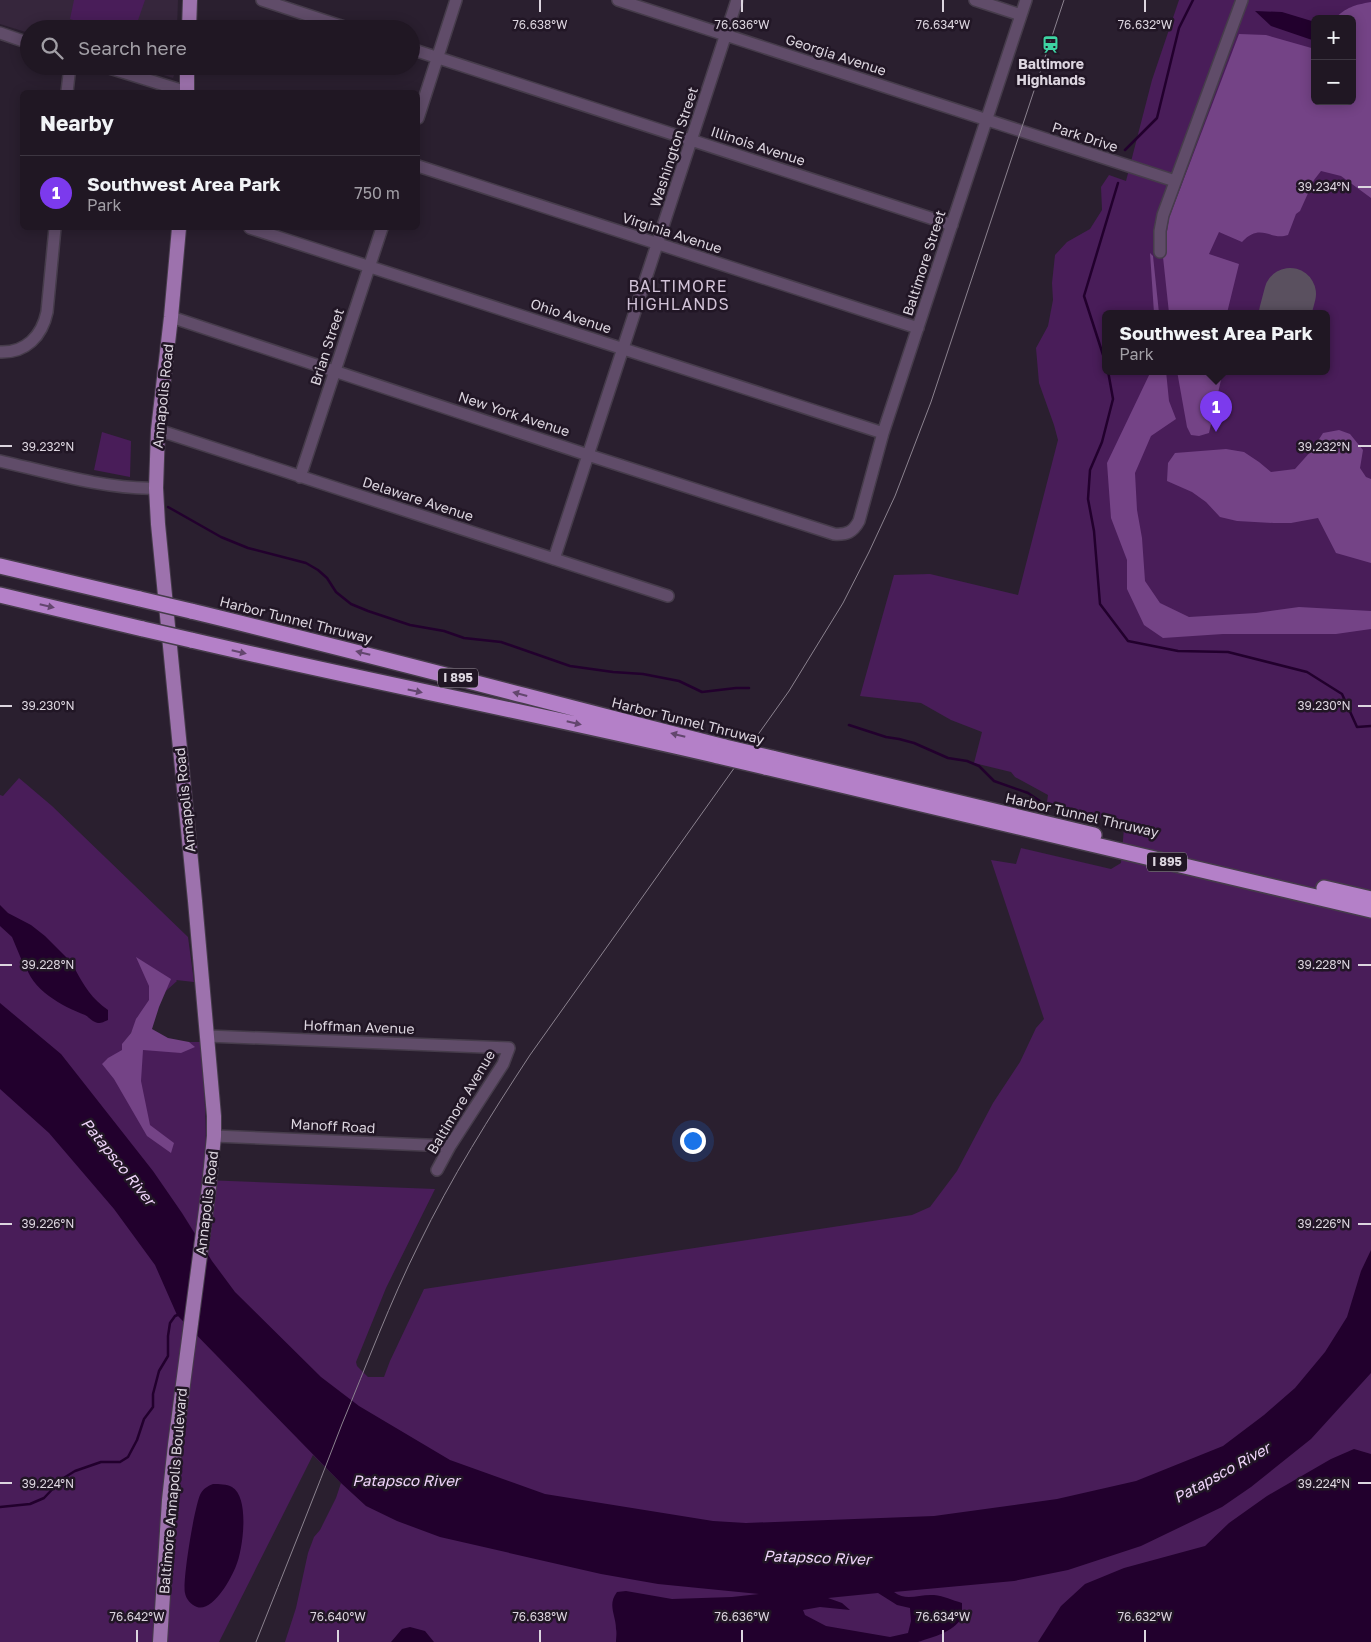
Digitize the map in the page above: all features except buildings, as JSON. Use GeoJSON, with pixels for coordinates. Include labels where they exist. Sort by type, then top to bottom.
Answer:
{"type":"FeatureCollection","features":[{"type":"Feature","properties":{"kind":"highway","name":"Harbor Tunnel Thruway"},"geometry":{"type":"LineString","coordinates":[[0,566],[362,652],[571,708],[722,752]]}},
{"type":"Feature","properties":{"kind":"highway","name":"Harbor Tunnel Thruway"},"geometry":{"type":"LineString","coordinates":[[0,595],[339,675],[768,762],[1371,910]]}},
{"type":"Feature","properties":{"kind":"highway","name":"Harbor Tunnel Thruway"},"geometry":{"type":"LineString","coordinates":[[964,809],[1371,899]]}},
{"type":"Feature","properties":{"kind":"main road"},"geometry":{"type":"LineString","coordinates":[[189,20],[190,0]]}},
{"type":"Feature","properties":{"kind":"main road"},"geometry":{"type":"LineString","coordinates":[[187,90],[188,75]]}},
{"type":"Feature","properties":{"kind":"main road","name":"Annapolis Road"},"geometry":{"type":"LineString","coordinates":[[179,230],[158,430],[156,488],[207,1036],[214,1136],[205,1225],[184,1371]]}},
{"type":"Feature","properties":{"kind":"main road","name":"Baltimore Annapolis Boulevard"},"geometry":{"type":"LineString","coordinates":[[160,1642],[171,1483],[184,1371]]}},
{"type":"Feature","properties":{"kind":"street"},"geometry":{"type":"LineString","coordinates":[[262,0],[323,20]]}},
{"type":"Feature","properties":{"kind":"street"},"geometry":{"type":"LineString","coordinates":[[420,112],[456,0]]}},
{"type":"Feature","properties":{"kind":"street","name":"Georgia Avenue"},"geometry":{"type":"LineString","coordinates":[[618,0],[987,120]]}},
{"type":"Feature","properties":{"kind":"street","name":"Washington Street"},"geometry":{"type":"LineString","coordinates":[[554,559],[738,0]]}},
{"type":"Feature","properties":{"kind":"street"},"geometry":{"type":"LineString","coordinates":[[975,0],[1021,15]]}},
{"type":"Feature","properties":{"kind":"street","name":"Baltimore Street"},"geometry":{"type":"LineString","coordinates":[[848,534],[859,521],[883,433],[1026,0]]}},
{"type":"Feature","properties":{"kind":"street"},"geometry":{"type":"LineString","coordinates":[[1160,252],[1160,231],[1163,215],[1242,0]]}},
{"type":"Feature","properties":{"kind":"street"},"geometry":{"type":"LineString","coordinates":[[0,34],[20,40]]}},
{"type":"Feature","properties":{"kind":"street","name":"Illinois Avenue"},"geometry":{"type":"LineString","coordinates":[[420,52],[952,224]]}},
{"type":"Feature","properties":{"kind":"street"},"geometry":{"type":"LineString","coordinates":[[67,90],[69,75]]}},
{"type":"Feature","properties":{"kind":"street"},"geometry":{"type":"LineString","coordinates":[[132,75],[181,90]]}},
{"type":"Feature","properties":{"kind":"street","name":"Park Drive"},"geometry":{"type":"LineString","coordinates":[[987,120],[1175,181]]}},
{"type":"Feature","properties":{"kind":"street","name":"Virginia Avenue"},"geometry":{"type":"LineString","coordinates":[[420,167],[918,328]]}},
{"type":"Feature","properties":{"kind":"street"},"geometry":{"type":"LineString","coordinates":[[0,352],[14,350],[34,340],[45,322],[55,230]]}},
{"type":"Feature","properties":{"kind":"street","name":"Ohio Avenue"},"geometry":{"type":"LineString","coordinates":[[256,230],[883,433]]}},
{"type":"Feature","properties":{"kind":"street","name":"Brian Street"},"geometry":{"type":"LineString","coordinates":[[300,477],[381,230]]}},
{"type":"Feature","properties":{"kind":"street","name":"New York Avenue"},"geometry":{"type":"LineString","coordinates":[[171,317],[834,534],[848,534]]}},
{"type":"Feature","properties":{"kind":"street","name":"Delaware Avenue"},"geometry":{"type":"LineString","coordinates":[[158,430],[668,596]]}},
{"type":"Feature","properties":{"kind":"street"},"geometry":{"type":"LineString","coordinates":[[0,461],[114,485],[138,489],[156,488]]}},
{"type":"Feature","properties":{"kind":"street","name":"Hoffman Avenue"},"geometry":{"type":"LineString","coordinates":[[207,1036],[509,1048]]}},
{"type":"Feature","properties":{"kind":"street","name":"Baltimore Avenue"},"geometry":{"type":"LineString","coordinates":[[437,1170],[450,1146],[503,1064],[509,1048]]}},
{"type":"Feature","properties":{"kind":"street","name":"Manoff Road"},"geometry":{"type":"LineString","coordinates":[[214,1136],[450,1146]]}},
{"type":"Feature","properties":{"kind":"shaded area"},"geometry":{"type":"Polygon","coordinates":[[[0,0],[178,0],[177,20],[20,20],[20,30],[0,24],[0,0]]]}},
{"type":"Feature","properties":{"kind":"shaded area"},"geometry":{"type":"Polygon","coordinates":[[[74,0],[145,0],[138,20],[70,19],[74,0]]]}},
{"type":"Feature","properties":{"kind":"shaded area"},"geometry":{"type":"Polygon","coordinates":[[[1179,0],[1371,0],[1371,1642],[285,1642],[296,1608],[308,1553],[314,1537],[320,1530],[336,1498],[341,1483],[313,1455],[219,1642],[0,1642],[0,795],[3,796],[19,778],[52,806],[188,937],[194,982],[176,980],[138,1016],[131,1033],[124,1042],[200,1042],[206,1128],[203,1180],[435,1189],[386,1288],[356,1362],[357,1366],[368,1377],[384,1377],[424,1289],[912,1215],[930,1207],[957,1171],[993,1103],[1020,1062],[1036,1028],[1044,1019],[991,860],[1016,864],[1021,848],[1111,869],[1121,863],[1124,828],[1115,822],[1047,802],[1048,795],[1015,777],[1011,772],[974,763],[982,732],[951,720],[921,703],[860,696],[894,575],[930,574],[1018,595],[1058,440],[1039,383],[1036,348],[1048,326],[1053,300],[1052,283],[1055,255],[1067,242],[1090,229],[1102,210],[1101,187],[1109,175],[1126,181],[1152,80],[1179,0]]]}},
{"type":"Feature","properties":{"kind":"shaded area"},"geometry":{"type":"Polygon","coordinates":[[[1371,2],[1371,198],[1341,176],[1321,171],[1314,180],[1300,211],[1296,214],[1288,235],[1276,236],[1255,233],[1242,242],[1219,232],[1209,254],[1239,264],[1228,310],[1169,310],[1163,257],[1169,218],[1239,34],[1266,35],[1311,48],[1311,105],[1356,105],[1356,15],[1339,15],[1351,7],[1371,2]]]}},
{"type":"Feature","properties":{"kind":"shaded area"},"geometry":{"type":"Polygon","coordinates":[[[1150,253],[1153,256],[1159,310],[1154,310],[1150,253]]]}},
{"type":"Feature","properties":{"kind":"shaded area"},"geometry":{"type":"Polygon","coordinates":[[[1149,375],[1166,375],[1169,401],[1176,419],[1151,436],[1135,473],[1145,581],[1160,603],[1189,617],[1256,613],[1299,607],[1371,611],[1371,629],[1336,634],[1223,634],[1163,638],[1144,625],[1127,589],[1127,560],[1111,518],[1107,463],[1149,375]]]}},
{"type":"Feature","properties":{"kind":"shaded area"},"geometry":{"type":"Polygon","coordinates":[[[1178,375],[1222,375],[1209,433],[1199,436],[1191,435],[1187,427],[1178,375]]]}},
{"type":"Feature","properties":{"kind":"shaded area"},"geometry":{"type":"Polygon","coordinates":[[[1339,430],[1350,434],[1363,450],[1360,468],[1366,477],[1371,479],[1371,563],[1336,553],[1318,518],[1291,523],[1274,523],[1237,521],[1220,517],[1206,502],[1192,492],[1167,481],[1168,463],[1175,453],[1226,449],[1244,452],[1271,472],[1295,469],[1312,450],[1323,433],[1339,430]]]}},
{"type":"Feature","properties":{"kind":"shaded area"},"geometry":{"type":"Polygon","coordinates":[[[102,432],[131,441],[130,477],[94,470],[102,432]]]}},
{"type":"Feature","properties":{"kind":"shaded area"},"geometry":{"type":"Polygon","coordinates":[[[136,957],[171,979],[152,1029],[168,1038],[189,1042],[195,1047],[181,1053],[143,1050],[141,1081],[150,1125],[174,1143],[171,1153],[147,1136],[114,1079],[102,1064],[122,1050],[122,1044],[131,1033],[136,1019],[149,1000],[149,986],[136,957]]]}},
{"type":"Feature","properties":{"kind":"water"},"geometry":{"type":"Polygon","coordinates":[[[1255,11],[1282,12],[1311,21],[1311,40],[1271,26],[1255,11]]]}},
{"type":"Feature","properties":{"kind":"water"},"geometry":{"type":"Polygon","coordinates":[[[0,905],[8,913],[31,925],[45,936],[75,966],[89,992],[108,1010],[108,1020],[101,1023],[94,1022],[85,1015],[57,1002],[41,989],[28,973],[12,937],[0,926],[0,905]]]}},
{"type":"Feature","properties":{"kind":"water","name":"Patapsco River"},"geometry":{"type":"Polygon","coordinates":[[[0,1003],[61,1054],[153,1171],[212,1261],[235,1292],[321,1377],[359,1406],[450,1460],[545,1494],[713,1521],[746,1523],[934,1516],[1057,1499],[1136,1481],[1223,1446],[1264,1415],[1295,1388],[1325,1352],[1347,1317],[1361,1271],[1371,1250],[1371,1373],[1311,1439],[1251,1487],[1222,1507],[1141,1546],[1068,1570],[1014,1581],[894,1592],[903,1597],[938,1596],[962,1603],[962,1618],[948,1631],[937,1636],[918,1642],[616,1642],[616,1624],[612,1606],[617,1592],[626,1591],[672,1599],[759,1594],[658,1584],[601,1574],[440,1537],[397,1521],[366,1506],[341,1483],[177,1315],[155,1265],[114,1209],[49,1133],[0,1089],[0,1003]],[[878,1593],[828,1598],[842,1603],[850,1610],[820,1607],[803,1610],[805,1615],[826,1626],[890,1637],[908,1633],[911,1621],[910,1608],[897,1605],[878,1593]]]}},
{"type":"Feature","properties":{"kind":"water"},"geometry":{"type":"Polygon","coordinates":[[[1354,1449],[1371,1454],[1371,1642],[1038,1642],[1061,1606],[1085,1584],[1124,1568],[1205,1546],[1229,1523],[1267,1496],[1331,1459],[1354,1449]]]}},
{"type":"Feature","properties":{"kind":"water"},"geometry":{"type":"Polygon","coordinates":[[[213,1484],[230,1486],[238,1493],[243,1512],[243,1537],[239,1558],[226,1586],[209,1605],[197,1607],[189,1602],[185,1593],[187,1559],[198,1499],[203,1490],[213,1484]]]}},
{"type":"Feature","properties":{"kind":"water"},"geometry":{"type":"Polygon","coordinates":[[[410,1627],[425,1631],[434,1642],[391,1642],[402,1629],[410,1627]]]}},
{"type":"Feature","properties":{"kind":"waterway"},"geometry":{"type":"LineString","coordinates":[[1125,150],[1157,118],[1179,28],[1193,0]]}},
{"type":"Feature","properties":{"kind":"waterway"},"geometry":{"type":"LineString","coordinates":[[1102,352],[1084,296],[1118,183]]}},
{"type":"Feature","properties":{"kind":"waterway"},"geometry":{"type":"LineString","coordinates":[[1109,375],[1113,399],[1102,442],[1090,470],[1088,499],[1094,531],[1100,604],[1128,641],[1178,651],[1228,652],[1307,672],[1342,694],[1357,727],[1371,726]]}},
{"type":"Feature","properties":{"kind":"waterway"},"geometry":{"type":"LineString","coordinates":[[168,507],[221,537],[248,548],[306,563],[327,578],[336,592],[351,604],[410,625],[444,631],[464,638],[501,642],[570,666],[643,674],[679,681],[702,692],[749,688]]}},
{"type":"Feature","properties":{"kind":"waterway"},"geometry":{"type":"LineString","coordinates":[[849,725],[886,737],[914,743],[948,758],[967,761],[979,766],[994,781],[1028,793],[1040,801],[1040,804],[1035,806],[1031,815]]}},
{"type":"Feature","properties":{"kind":"waterway"},"geometry":{"type":"LineString","coordinates":[[0,1507],[30,1504],[44,1498],[62,1479],[75,1471],[101,1462],[120,1462],[128,1457],[137,1440],[144,1419],[153,1407],[153,1394],[159,1371],[168,1356],[170,1323],[175,1316],[180,1314]]}},
{"type":"Feature","properties":{"kind":"runway"},"geometry":{"type":"LineString","coordinates":[[1286,310],[1290,294]]}},
{"type":"Feature","properties":{"kind":"tram line"},"geometry":{"type":"LineString","coordinates":[[256,1642],[388,1311],[431,1219],[486,1124],[530,1055],[789,691],[843,603],[869,552],[895,496],[931,402],[1064,0]]}},
{"type":"Feature","properties":{"kind":"place","name":"Baltimore Highlands"},"geometry":{"type":"Point","coordinates":[1051,44]}},
{"type":"Feature","properties":{"kind":"place","name":"Southwest Area Park"},"geometry":{"type":"Point","coordinates":[1216,432]}},
{"type":"Feature","properties":{"kind":"district","name":"BALTIMORE HIGHLANDS"},"geometry":{"type":"Point","coordinates":[678,295]}}]}
